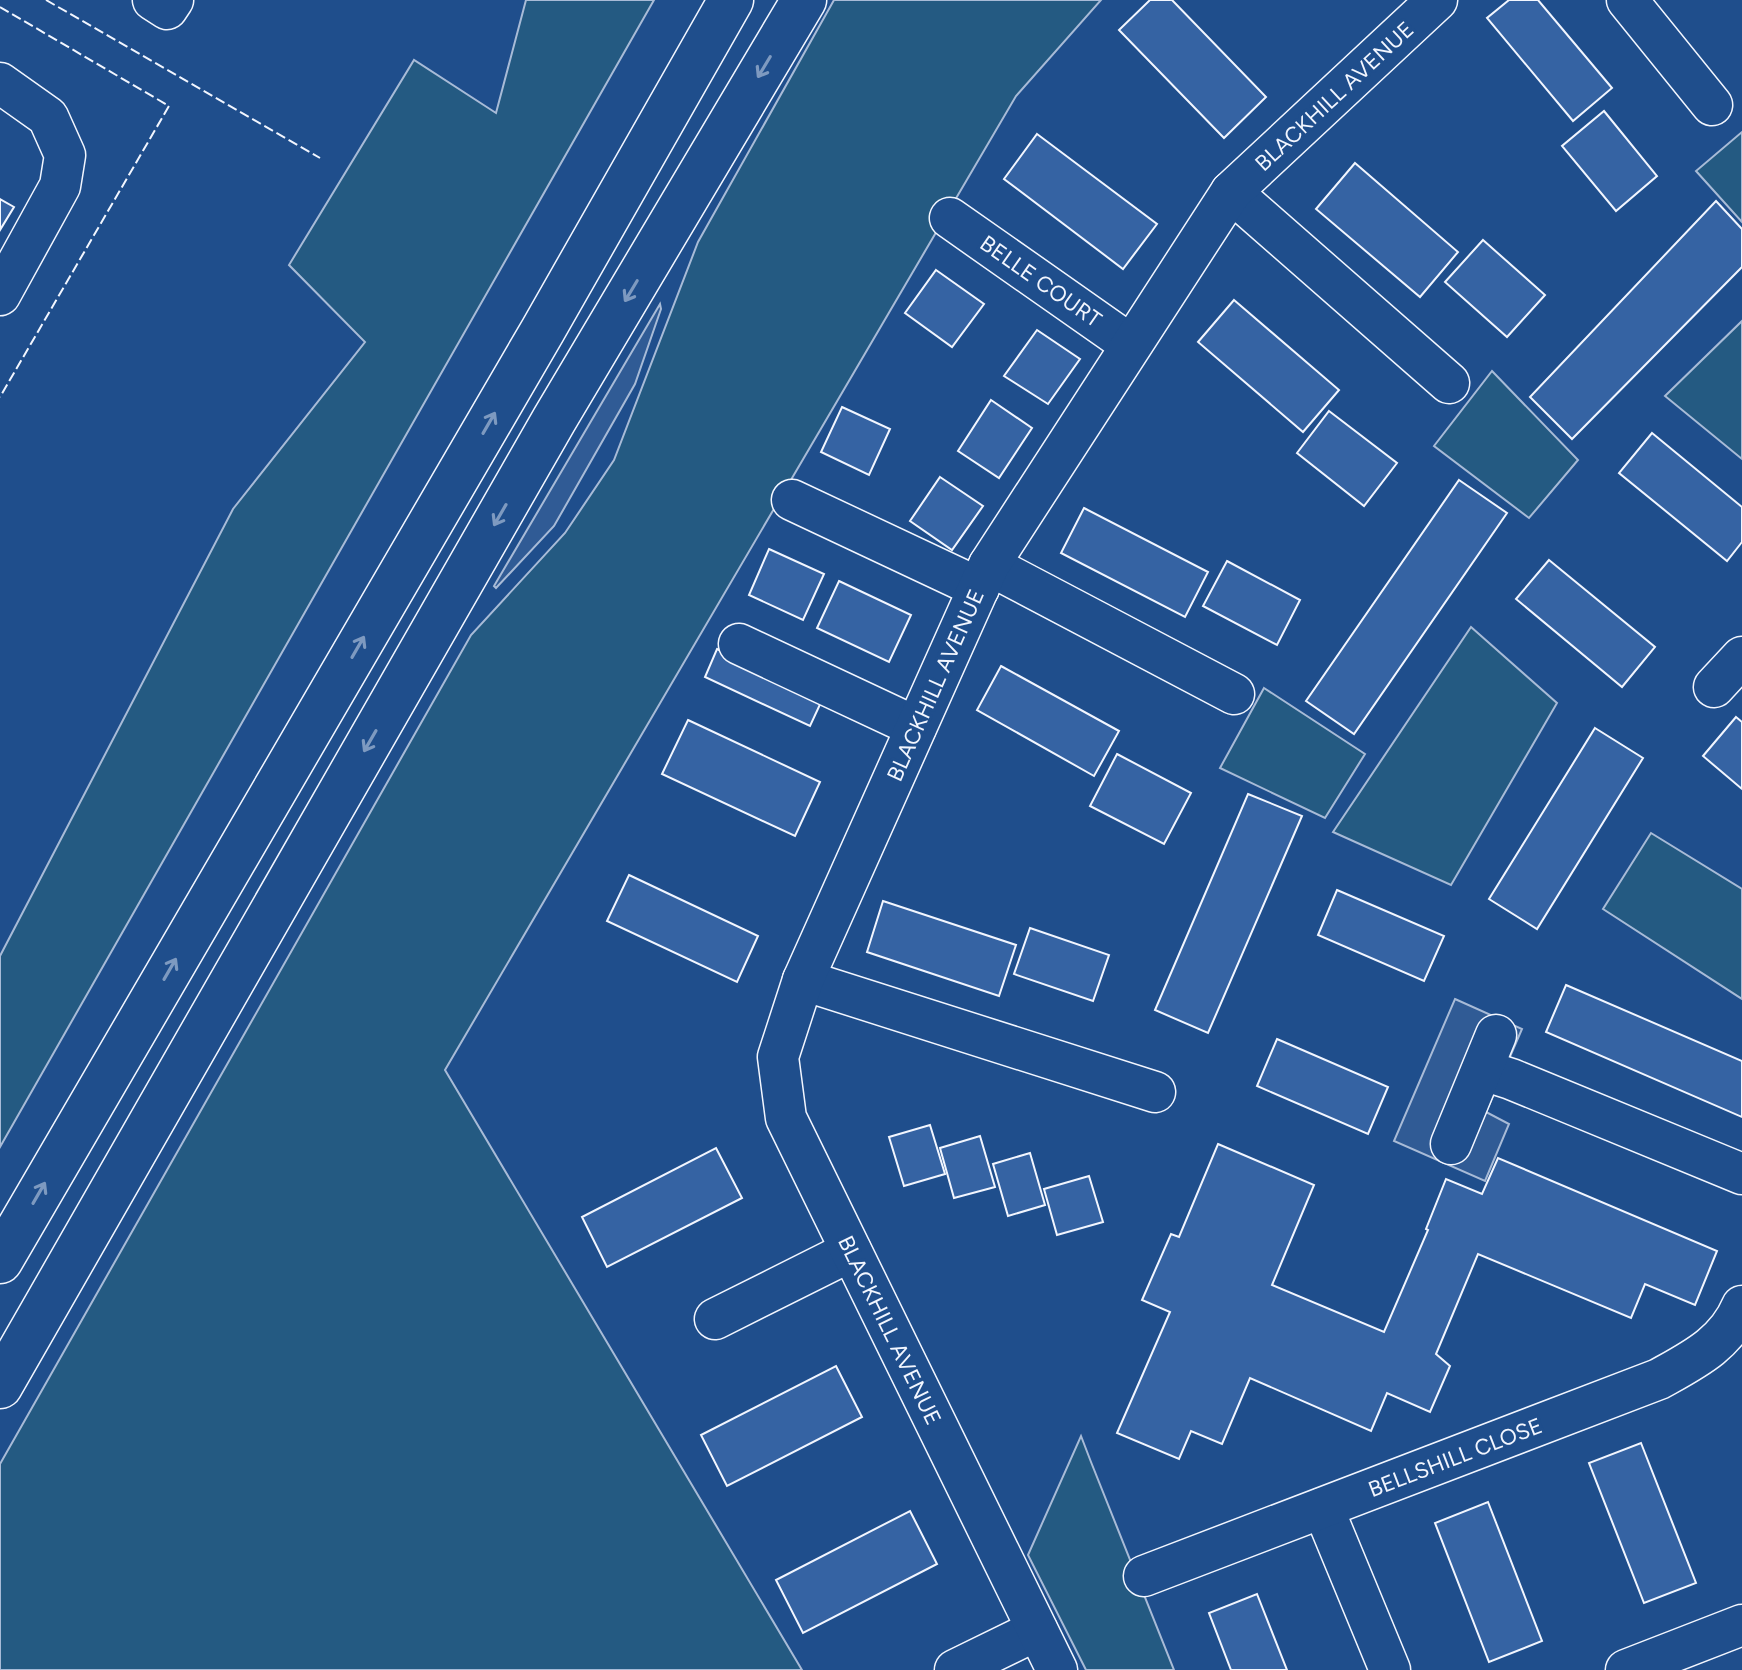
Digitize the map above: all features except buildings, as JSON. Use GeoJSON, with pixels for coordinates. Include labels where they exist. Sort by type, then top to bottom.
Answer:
{"type":"FeatureCollection","features":[{"type":"Feature","properties":{"kind":"highway"},"geometry":{"type":"LineString","coordinates":[[0,1261],[543,330],[731,0]]}},
{"type":"Feature","properties":{"kind":"highway"},"geometry":{"type":"LineString","coordinates":[[0,1386],[554,420],[804,0]]}},
{"type":"Feature","properties":{"kind":"street"},"geometry":{"type":"LineString","coordinates":[[153,0],[167,9],[173,0]]}},
{"type":"Feature","properties":{"kind":"street","name":"BLACKHILL AVENUE"},"geometry":{"type":"LineString","coordinates":[[1057,1670],[786,1118],[778,1057],[803,980],[984,576],[1231,192],[1437,0]]}},
{"type":"Feature","properties":{"kind":"street"},"geometry":{"type":"LineString","coordinates":[[1627,0],[1712,105]]}},
{"type":"Feature","properties":{"kind":"street"},"geometry":{"type":"LineString","coordinates":[[0,83],[48,117],[65,155],[60,186],[0,295]]}},
{"type":"Feature","properties":{"kind":"street"},"geometry":{"type":"LineString","coordinates":[[1231,192],[1449,383]]}},
{"type":"Feature","properties":{"kind":"street","name":"BELLE COURT"},"geometry":{"type":"LineString","coordinates":[[950,218],[1131,345]]}},
{"type":"Feature","properties":{"kind":"street"},"geometry":{"type":"LineString","coordinates":[[792,500],[984,576]]}},
{"type":"Feature","properties":{"kind":"street","name":"BLACKHILL AVENUE"},"geometry":{"type":"LineString","coordinates":[[984,576],[1234,694]]}},
{"type":"Feature","properties":{"kind":"street"},"geometry":{"type":"LineString","coordinates":[[739,644],[916,727]]}},
{"type":"Feature","properties":{"kind":"street"},"geometry":{"type":"LineString","coordinates":[[1714,687],[1742,657]]}},
{"type":"Feature","properties":{"kind":"street"},"geometry":{"type":"LineString","coordinates":[[803,980],[1155,1092]]}},
{"type":"Feature","properties":{"kind":"street"},"geometry":{"type":"LineString","coordinates":[[1451,1144],[1489,1053],[1511,1079],[1742,1174]]}},
{"type":"Feature","properties":{"kind":"street"},"geometry":{"type":"LineString","coordinates":[[715,1319],[851,1251]]}},
{"type":"Feature","properties":{"kind":"street","name":"BELLSHILL CLOSE"},"geometry":{"type":"LineString","coordinates":[[1144,1576],[1659,1379],[1712,1347],[1725,1335],[1742,1306]]}},
{"type":"Feature","properties":{"kind":"street"},"geometry":{"type":"LineString","coordinates":[[1323,1508],[1390,1670]]}},
{"type":"Feature","properties":{"kind":"street"},"geometry":{"type":"LineString","coordinates":[[1626,1670],[1742,1625]]}},
{"type":"Feature","properties":{"kind":"street"},"geometry":{"type":"LineString","coordinates":[[955,1670],[1037,1630]]}},
{"type":"Feature","properties":{"kind":"shaded area"},"geometry":{"type":"Polygon","coordinates":[[[526,0],[654,0],[0,1147],[0,956],[233,509],[365,342],[289,265],[414,60],[496,113],[526,0]]]}},
{"type":"Feature","properties":{"kind":"shaded area"},"geometry":{"type":"Polygon","coordinates":[[[834,0],[1101,0],[1016,96],[445,1070],[802,1670],[0,1670],[0,1464],[471,635],[565,533],[614,460],[698,242],[834,0]]]}},
{"type":"Feature","properties":{"kind":"shaded area"},"geometry":{"type":"Polygon","coordinates":[[[1742,132],[1742,222],[1696,171],[1742,132]]]}},
{"type":"Feature","properties":{"kind":"shaded area"},"geometry":{"type":"Polygon","coordinates":[[[660,304],[661,309],[635,384],[554,526],[496,588],[494,586],[660,304]]]}},
{"type":"Feature","properties":{"kind":"shaded area"},"geometry":{"type":"Polygon","coordinates":[[[1742,321],[1742,459],[1665,396],[1742,321]]]}},
{"type":"Feature","properties":{"kind":"shaded area"},"geometry":{"type":"Polygon","coordinates":[[[1492,371],[1578,460],[1529,518],[1434,446],[1492,371]]]}},
{"type":"Feature","properties":{"kind":"shaded area"},"geometry":{"type":"Polygon","coordinates":[[[1471,627],[1557,703],[1451,885],[1333,832],[1471,627]]]}},
{"type":"Feature","properties":{"kind":"shaded area"},"geometry":{"type":"Polygon","coordinates":[[[1264,688],[1365,754],[1325,818],[1220,768],[1264,688]]]}},
{"type":"Feature","properties":{"kind":"shaded area"},"geometry":{"type":"Polygon","coordinates":[[[1651,833],[1742,889],[1742,999],[1603,909],[1651,833]]]}},
{"type":"Feature","properties":{"kind":"shaded area"},"geometry":{"type":"Polygon","coordinates":[[[1455,999],[1522,1029],[1486,1112],[1509,1124],[1485,1181],[1394,1141],[1455,999]]]}},
{"type":"Feature","properties":{"kind":"shaded area"},"geometry":{"type":"Polygon","coordinates":[[[1081,1436],[1174,1670],[1086,1670],[1028,1555],[1081,1436]]]}},
{"type":"Feature","properties":{"kind":"fence"},"geometry":{"type":"LineString","coordinates":[[46,0],[320,158]]}},
{"type":"Feature","properties":{"kind":"fence"},"geometry":{"type":"LineString","coordinates":[[0,7],[169,106],[0,397]]}}]}
